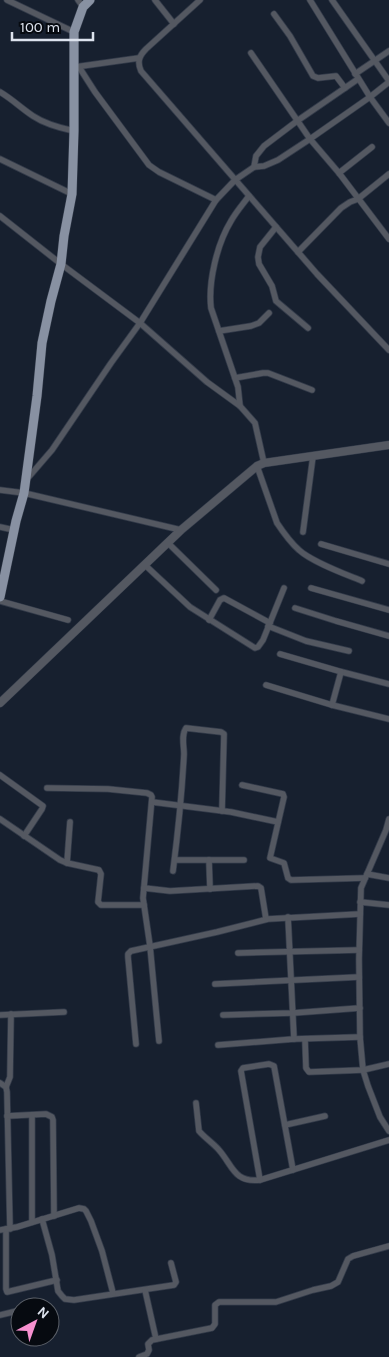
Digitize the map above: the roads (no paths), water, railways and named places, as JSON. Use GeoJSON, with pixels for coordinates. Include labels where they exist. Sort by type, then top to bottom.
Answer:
{"type":"FeatureCollection","features":[{"type":"Feature","properties":{"kind":"main road"},"geometry":{"type":"LineString","coordinates":[[0,597],[3,564],[14,530],[26,481],[42,343],[61,264],[72,194],[76,67],[74,32],[84,2]]}},
{"type":"Feature","properties":{"kind":"street"},"geometry":{"type":"LineString","coordinates":[[7,0],[74,32]]}},
{"type":"Feature","properties":{"kind":"street"},"geometry":{"type":"LineString","coordinates":[[155,0],[174,24]]}},
{"type":"Feature","properties":{"kind":"street"},"geometry":{"type":"LineString","coordinates":[[200,0],[146,49],[138,65],[141,71],[276,228],[389,350]]}},
{"type":"Feature","properties":{"kind":"street"},"geometry":{"type":"LineString","coordinates":[[310,0],[356,76],[389,124]]}},
{"type":"Feature","properties":{"kind":"street"},"geometry":{"type":"LineString","coordinates":[[26,481],[52,450],[140,323],[216,200],[235,180],[254,167],[264,166],[278,160],[389,82],[332,0]]}},
{"type":"Feature","properties":{"kind":"street"},"geometry":{"type":"LineString","coordinates":[[274,14],[290,36],[313,76],[318,78],[336,76],[345,88]]}},
{"type":"Feature","properties":{"kind":"street"},"geometry":{"type":"LineString","coordinates":[[254,167],[256,156],[264,146],[345,88],[356,76],[389,51]]}},
{"type":"Feature","properties":{"kind":"street"},"geometry":{"type":"LineString","coordinates":[[251,53],[310,139],[339,173],[389,239]]}},
{"type":"Feature","properties":{"kind":"street"},"geometry":{"type":"LineString","coordinates":[[140,58],[76,67],[149,164],[159,172],[216,200]]}},
{"type":"Feature","properties":{"kind":"street"},"geometry":{"type":"LineString","coordinates":[[0,92],[32,115],[56,126],[74,131]]}},
{"type":"Feature","properties":{"kind":"street"},"geometry":{"type":"LineString","coordinates":[[339,173],[372,147]]}},
{"type":"Feature","properties":{"kind":"street"},"geometry":{"type":"LineString","coordinates":[[0,159],[72,194]]}},
{"type":"Feature","properties":{"kind":"street"},"geometry":{"type":"LineString","coordinates":[[298,252],[341,208],[358,199],[389,174]]}},
{"type":"Feature","properties":{"kind":"street"},"geometry":{"type":"LineString","coordinates":[[240,406],[239,390],[210,308],[210,286],[222,240],[231,221],[249,196]]}},
{"type":"Feature","properties":{"kind":"street"},"geometry":{"type":"LineString","coordinates":[[0,216],[140,323],[207,382],[240,406],[255,423],[261,464],[277,523],[299,550],[311,558],[362,581]]}},
{"type":"Feature","properties":{"kind":"street"},"geometry":{"type":"LineString","coordinates":[[276,228],[260,247],[259,264],[272,286],[276,301],[308,328]]}},
{"type":"Feature","properties":{"kind":"street"},"geometry":{"type":"LineString","coordinates":[[219,331],[251,326],[259,323],[269,313]]}},
{"type":"Feature","properties":{"kind":"street"},"geometry":{"type":"LineString","coordinates":[[235,378],[268,373],[312,390]]}},
{"type":"Feature","properties":{"kind":"street"},"geometry":{"type":"LineString","coordinates":[[0,703],[182,530],[261,464],[389,445]]}},
{"type":"Feature","properties":{"kind":"street"},"geometry":{"type":"LineString","coordinates":[[303,532],[313,456]]}},
{"type":"Feature","properties":{"kind":"street"},"geometry":{"type":"LineString","coordinates":[[0,490],[24,492],[182,530]]}},
{"type":"Feature","properties":{"kind":"street"},"geometry":{"type":"LineString","coordinates":[[0,527],[14,530]]}},
{"type":"Feature","properties":{"kind":"street"},"geometry":{"type":"LineString","coordinates":[[168,543],[216,590]]}},
{"type":"Feature","properties":{"kind":"street"},"geometry":{"type":"LineString","coordinates":[[321,544],[389,564]]}},
{"type":"Feature","properties":{"kind":"street"},"geometry":{"type":"LineString","coordinates":[[145,565],[190,607],[255,648],[263,640],[284,588]]}},
{"type":"Feature","properties":{"kind":"street"},"geometry":{"type":"LineString","coordinates":[[311,588],[389,610]]}},
{"type":"Feature","properties":{"kind":"street"},"geometry":{"type":"LineString","coordinates":[[210,620],[220,600],[224,598],[269,625],[306,641],[349,651]]}},
{"type":"Feature","properties":{"kind":"street"},"geometry":{"type":"LineString","coordinates":[[0,601],[68,620]]}},
{"type":"Feature","properties":{"kind":"street"},"geometry":{"type":"LineString","coordinates":[[295,608],[336,622],[389,636]]}},
{"type":"Feature","properties":{"kind":"street"},"geometry":{"type":"LineString","coordinates":[[280,654],[389,684]]}},
{"type":"Feature","properties":{"kind":"street"},"geometry":{"type":"LineString","coordinates":[[332,705],[341,672]]}},
{"type":"Feature","properties":{"kind":"street"},"geometry":{"type":"LineString","coordinates":[[266,685],[332,705],[389,719]]}},
{"type":"Feature","properties":{"kind":"street"},"geometry":{"type":"LineString","coordinates":[[174,871],[181,806],[184,731],[188,727],[224,734],[222,811]]}},
{"type":"Feature","properties":{"kind":"street"},"geometry":{"type":"LineString","coordinates":[[0,775],[43,806],[24,836]]}},
{"type":"Feature","properties":{"kind":"street"},"geometry":{"type":"LineString","coordinates":[[242,785],[283,794],[284,797],[270,858],[284,863],[288,878],[291,880],[366,876],[389,878]]}},
{"type":"Feature","properties":{"kind":"street"},"geometry":{"type":"LineString","coordinates":[[47,788],[108,789],[151,795],[144,905],[159,1041]]}},
{"type":"Feature","properties":{"kind":"street"},"geometry":{"type":"LineString","coordinates":[[152,802],[244,814],[278,822]]}},
{"type":"Feature","properties":{"kind":"street"},"geometry":{"type":"LineString","coordinates":[[0,819],[52,856],[67,863],[101,871],[98,902],[101,904],[144,905]]}},
{"type":"Feature","properties":{"kind":"street"},"geometry":{"type":"LineString","coordinates":[[388,1126],[380,1117],[363,1070],[360,1037],[359,950],[361,888],[389,823],[389,819]]}},
{"type":"Feature","properties":{"kind":"street"},"geometry":{"type":"LineString","coordinates":[[67,863],[70,822]]}},
{"type":"Feature","properties":{"kind":"street"},"geometry":{"type":"LineString","coordinates":[[175,860],[244,860]]}},
{"type":"Feature","properties":{"kind":"street"},"geometry":{"type":"LineString","coordinates":[[209,860],[210,889]]}},
{"type":"Feature","properties":{"kind":"street"},"geometry":{"type":"LineString","coordinates":[[144,888],[170,891],[258,886],[261,888],[266,919]]}},
{"type":"Feature","properties":{"kind":"street"},"geometry":{"type":"LineString","coordinates":[[360,902],[389,905]]}},
{"type":"Feature","properties":{"kind":"street"},"geometry":{"type":"LineString","coordinates":[[136,1044],[128,954],[133,950],[217,932],[266,919],[360,914]]}},
{"type":"Feature","properties":{"kind":"street"},"geometry":{"type":"LineString","coordinates":[[288,917],[294,1039]]}},
{"type":"Feature","properties":{"kind":"street"},"geometry":{"type":"LineString","coordinates":[[238,953],[359,950]]}},
{"type":"Feature","properties":{"kind":"street"},"geometry":{"type":"LineString","coordinates":[[214,984],[359,977]]}},
{"type":"Feature","properties":{"kind":"street"},"geometry":{"type":"LineString","coordinates":[[223,1015],[293,1013],[360,1008]]}},
{"type":"Feature","properties":{"kind":"street"},"geometry":{"type":"LineString","coordinates":[[0,1015],[64,1012]]}},
{"type":"Feature","properties":{"kind":"street"},"geometry":{"type":"LineString","coordinates":[[11,1014],[10,1077],[6,1087],[6,1288],[7,1292],[57,1280]]}},
{"type":"Feature","properties":{"kind":"street"},"geometry":{"type":"LineString","coordinates":[[218,1045],[294,1039],[360,1037]]}},
{"type":"Feature","properties":{"kind":"street"},"geometry":{"type":"LineString","coordinates":[[305,1039],[307,1071],[363,1070],[389,1064]]}},
{"type":"Feature","properties":{"kind":"street"},"geometry":{"type":"LineString","coordinates":[[260,1180],[241,1071],[243,1068],[269,1064],[274,1066],[293,1170]]}},
{"type":"Feature","properties":{"kind":"street"},"geometry":{"type":"LineString","coordinates":[[0,1083],[6,1087]]}},
{"type":"Feature","properties":{"kind":"street"},"geometry":{"type":"LineString","coordinates":[[196,1103],[200,1133],[220,1151],[237,1175],[249,1180],[260,1180],[389,1140]]}},
{"type":"Feature","properties":{"kind":"street"},"geometry":{"type":"LineString","coordinates":[[32,1115],[32,1222]]}},
{"type":"Feature","properties":{"kind":"street"},"geometry":{"type":"LineString","coordinates":[[7,1116],[50,1115],[53,1120],[54,1216]]}},
{"type":"Feature","properties":{"kind":"street"},"geometry":{"type":"LineString","coordinates":[[285,1125],[325,1116]]}},
{"type":"Feature","properties":{"kind":"street"},"geometry":{"type":"LineString","coordinates":[[6,1229],[79,1208],[84,1209],[102,1251],[113,1293]]}},
{"type":"Feature","properties":{"kind":"street"},"geometry":{"type":"LineString","coordinates":[[42,1219],[52,1254],[58,1291],[65,1299],[74,1300],[174,1285],[176,1282],[172,1263]]}},
{"type":"Feature","properties":{"kind":"street"},"geometry":{"type":"LineString","coordinates":[[139,1357],[147,1354],[149,1342],[156,1339],[212,1328],[215,1324],[215,1305],[219,1302],[276,1302],[331,1286],[338,1282],[348,1260],[353,1256],[389,1246]]}},
{"type":"Feature","properties":{"kind":"street"},"geometry":{"type":"LineString","coordinates":[[145,1290],[156,1339]]}}]}
